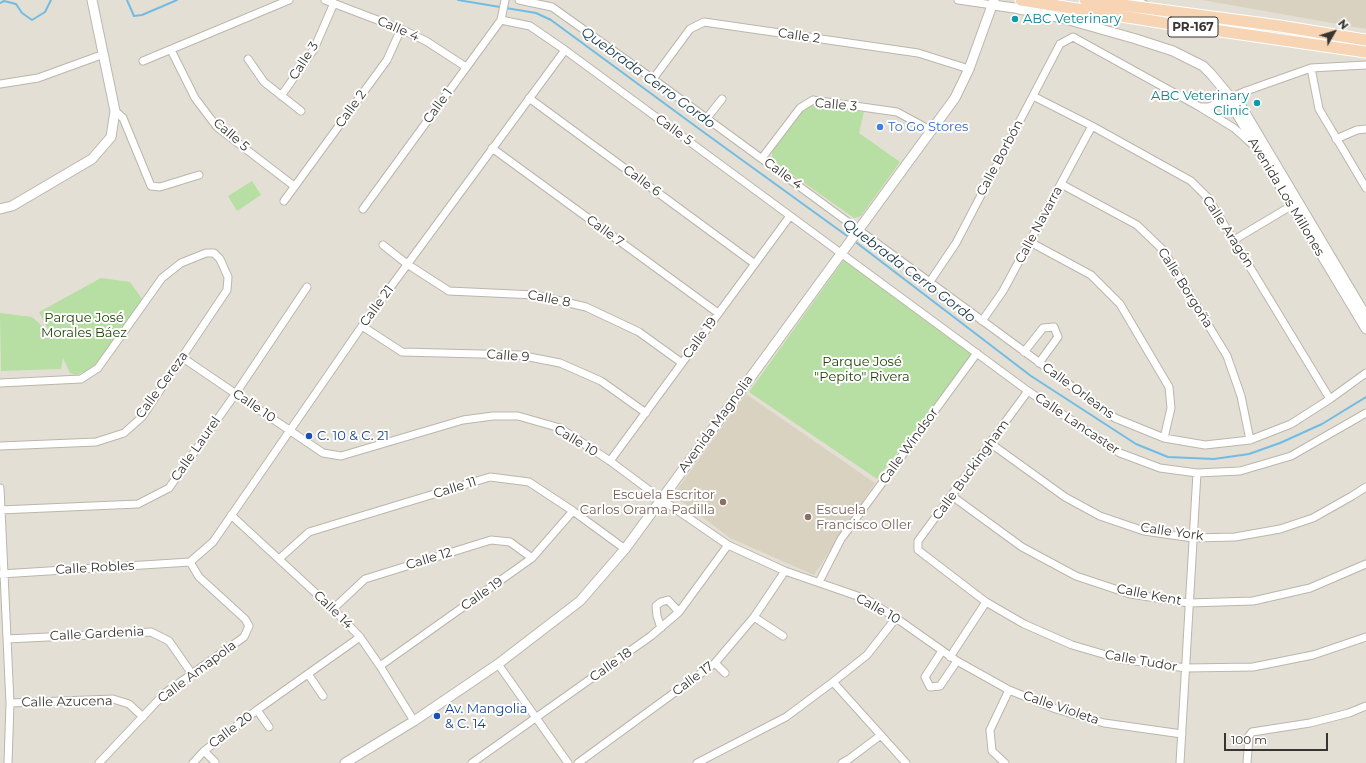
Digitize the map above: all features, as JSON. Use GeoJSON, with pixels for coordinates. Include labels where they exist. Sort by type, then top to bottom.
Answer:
{"type":"FeatureCollection","features":[{"type":"Feature","properties":{"kind":"main road","name":"PR-167"},"geometry":{"type":"LineString","coordinates":[[1021,0],[1165,23],[1366,52]]}},
{"type":"Feature","properties":{"kind":"main road","name":"PR-167"},"geometry":{"type":"LineString","coordinates":[[1085,0],[1280,26],[1366,40]]}},
{"type":"Feature","properties":{"kind":"street"},"geometry":{"type":"LineString","coordinates":[[0,209],[12,206],[92,159],[111,137],[115,111],[92,0]]}},
{"type":"Feature","properties":{"kind":"street"},"geometry":{"type":"LineString","coordinates":[[143,61],[290,0]]}},
{"type":"Feature","properties":{"kind":"street","name":"Calle 4"},"geometry":{"type":"LineString","coordinates":[[325,0],[401,29],[426,41],[466,67]]}},
{"type":"Feature","properties":{"kind":"street","name":"Calle 1"},"geometry":{"type":"LineString","coordinates":[[363,209],[500,20],[505,0]]}},
{"type":"Feature","properties":{"kind":"street","name":"Calle 4"},"geometry":{"type":"LineString","coordinates":[[519,0],[552,7],[653,78],[859,230]]}},
{"type":"Feature","properties":{"kind":"street"},"geometry":{"type":"LineString","coordinates":[[958,0],[994,3],[1062,18],[1173,51],[1203,66],[1231,98]]}},
{"type":"Feature","properties":{"kind":"street"},"geometry":{"type":"LineString","coordinates":[[1132,0],[1160,10]]}},
{"type":"Feature","properties":{"kind":"street","name":"Calle 3"},"geometry":{"type":"LineString","coordinates":[[281,96],[314,49],[334,3]]}},
{"type":"Feature","properties":{"kind":"street","name":"Avenida Magnolia"},"geometry":{"type":"LineString","coordinates":[[345,763],[414,721],[498,664],[580,601],[625,549],[932,131],[954,98],[969,69],[994,3]]}},
{"type":"Feature","properties":{"kind":"street","name":"Calle 5"},"geometry":{"type":"LineString","coordinates":[[500,20],[530,26],[842,253]]}},
{"type":"Feature","properties":{"kind":"street","name":"Calle 2"},"geometry":{"type":"LineString","coordinates":[[653,78],[690,28],[704,22],[918,53],[969,69]]}},
{"type":"Feature","properties":{"kind":"street","name":"Calle 2"},"geometry":{"type":"LineString","coordinates":[[284,202],[294,186],[387,60],[401,29]]}},
{"type":"Feature","properties":{"kind":"street","name":"Calle Borbón"},"geometry":{"type":"LineString","coordinates":[[929,283],[956,243],[1060,44],[1072,37],[1198,106]]}},
{"type":"Feature","properties":{"kind":"street","name":"Calle 5"},"geometry":{"type":"LineString","coordinates":[[171,50],[195,98],[217,127],[294,186]]}},
{"type":"Feature","properties":{"kind":"street","name":"Calle 21"},"geometry":{"type":"LineString","coordinates":[[190,562],[213,542],[362,326],[565,50]]}},
{"type":"Feature","properties":{"kind":"street"},"geometry":{"type":"LineString","coordinates":[[0,84],[38,78],[104,54]]}},
{"type":"Feature","properties":{"kind":"street"},"geometry":{"type":"LineString","coordinates":[[248,59],[264,82],[301,111]]}},
{"type":"Feature","properties":{"kind":"street"},"geometry":{"type":"LineString","coordinates":[[1198,106],[1209,107],[1246,91],[1311,68],[1366,65]]}},
{"type":"Feature","properties":{"kind":"street"},"geometry":{"type":"LineString","coordinates":[[1311,68],[1320,109],[1336,139],[1366,188]]}},
{"type":"Feature","properties":{"kind":"street","name":"Calle Aragón"},"geometry":{"type":"LineString","coordinates":[[1033,96],[1092,126],[1191,181],[1208,198],[1330,399]]}},
{"type":"Feature","properties":{"kind":"street","name":"Calle 6"},"geometry":{"type":"LineString","coordinates":[[529,98],[755,264]]}},
{"type":"Feature","properties":{"kind":"street","name":"Avenida Los Millones"},"geometry":{"type":"LineString","coordinates":[[1231,98],[1234,109],[1257,148],[1295,204],[1366,316]]}},
{"type":"Feature","properties":{"kind":"street","name":"Avenida Los Millones"},"geometry":{"type":"LineString","coordinates":[[1231,98],[1241,106],[1366,329]]}},
{"type":"Feature","properties":{"kind":"street"},"geometry":{"type":"LineString","coordinates":[[707,118],[722,99]]}},
{"type":"Feature","properties":{"kind":"street","name":"Calle 3"},"geometry":{"type":"LineString","coordinates":[[762,158],[800,108],[813,100],[897,112],[932,131]]}},
{"type":"Feature","properties":{"kind":"street"},"geometry":{"type":"LineString","coordinates":[[1198,106],[1234,128],[1257,148]]}},
{"type":"Feature","properties":{"kind":"street"},"geometry":{"type":"LineString","coordinates":[[115,111],[123,118],[151,186],[160,187],[199,175]]}},
{"type":"Feature","properties":{"kind":"street","name":"Calle Navarra"},"geometry":{"type":"LineString","coordinates":[[982,322],[1003,292],[1092,126]]}},
{"type":"Feature","properties":{"kind":"street"},"geometry":{"type":"LineString","coordinates":[[1336,139],[1357,130],[1366,129]]}},
{"type":"Feature","properties":{"kind":"street","name":"Calle 7"},"geometry":{"type":"LineString","coordinates":[[492,148],[718,313]]}},
{"type":"Feature","properties":{"kind":"street","name":"Calle Borgoña"},"geometry":{"type":"LineString","coordinates":[[1061,184],[1137,225],[1164,250],[1226,356],[1241,396],[1250,440]]}},
{"type":"Feature","properties":{"kind":"street"},"geometry":{"type":"LineString","coordinates":[[1234,240],[1295,204]]}},
{"type":"Feature","properties":{"kind":"street","name":"Calle 19"},"geometry":{"type":"LineString","coordinates":[[610,461],[790,216]]}},
{"type":"Feature","properties":{"kind":"street","name":"Calle Orleans"},"geometry":{"type":"LineString","coordinates":[[859,230],[982,322],[1115,418],[1164,438],[1205,445],[1250,440],[1291,424],[1330,399],[1366,373]]}},
{"type":"Feature","properties":{"kind":"street"},"geometry":{"type":"LineString","coordinates":[[1030,242],[1091,275],[1120,304],[1169,387],[1171,408],[1164,438]]}},
{"type":"Feature","properties":{"kind":"street","name":"Calle 8"},"geometry":{"type":"LineString","coordinates":[[383,245],[407,264],[448,291],[536,295],[586,307],[639,332],[682,363]]}},
{"type":"Feature","properties":{"kind":"street","name":"Calle Cereza"},"geometry":{"type":"LineString","coordinates":[[0,383],[81,379],[98,368],[162,278],[181,263],[206,253],[214,253],[220,259],[228,277],[227,290],[183,358],[142,417],[124,433],[96,442],[0,446]]}},
{"type":"Feature","properties":{"kind":"street","name":"Calle Lancaster"},"geometry":{"type":"LineString","coordinates":[[842,253],[1028,391],[1120,454],[1160,468],[1198,474],[1240,471],[1291,456],[1366,413]]}},
{"type":"Feature","properties":{"kind":"street","name":"Calle Laurel"},"geometry":{"type":"LineString","coordinates":[[1,510],[138,504],[169,488],[236,393],[307,287]]}},
{"type":"Feature","properties":{"kind":"street","name":"Calle 9"},"geometry":{"type":"LineString","coordinates":[[362,326],[402,352],[519,355],[560,363],[601,381],[646,413]]}},
{"type":"Feature","properties":{"kind":"street"},"geometry":{"type":"LineString","coordinates":[[1024,352],[1043,328],[1054,327],[1058,337],[1039,363]]}},
{"type":"Feature","properties":{"kind":"street","name":"Calle Windsor"},"geometry":{"type":"LineString","coordinates":[[819,582],[841,539],[977,354]]}},
{"type":"Feature","properties":{"kind":"street","name":"Calle 10"},"geometry":{"type":"LineString","coordinates":[[183,358],[323,452],[341,456],[463,420],[493,416],[518,416],[560,428],[610,461],[661,499],[728,545],[785,571],[866,599],[896,618],[950,657]]}},
{"type":"Feature","properties":{"kind":"street","name":"Calle Buckingham"},"geometry":{"type":"LineString","coordinates":[[918,550],[918,541],[1028,391]]}},
{"type":"Feature","properties":{"kind":"street","name":"Calle York"},"geometry":{"type":"LineString","coordinates":[[990,443],[1065,497],[1100,516],[1144,531],[1193,538],[1235,537],[1280,529],[1313,518],[1366,487]]}},
{"type":"Feature","properties":{"kind":"street"},"geometry":{"type":"LineString","coordinates":[[1180,763],[1198,474]]}},
{"type":"Feature","properties":{"kind":"street","name":"Calle 11"},"geometry":{"type":"LineString","coordinates":[[279,559],[309,532],[490,477],[529,482],[573,511],[625,549]]}},
{"type":"Feature","properties":{"kind":"street"},"geometry":{"type":"LineString","coordinates":[[0,488],[2,574],[10,703],[8,763]]}},
{"type":"Feature","properties":{"kind":"street","name":"Calle Kent"},"geometry":{"type":"LineString","coordinates":[[952,496],[1022,548],[1076,576],[1130,594],[1189,603],[1253,601],[1310,588],[1366,564]]}},
{"type":"Feature","properties":{"kind":"street","name":"Calle 19"},"geometry":{"type":"LineString","coordinates":[[380,666],[532,558],[573,511]]}},
{"type":"Feature","properties":{"kind":"street","name":"Calle 14"},"geometry":{"type":"LineString","coordinates":[[232,515],[360,636],[414,721]]}},
{"type":"Feature","properties":{"kind":"street","name":"Calle 12"},"geometry":{"type":"LineString","coordinates":[[333,609],[365,579],[491,540],[510,542],[532,558]]}},
{"type":"Feature","properties":{"kind":"street","name":"Calle 18"},"geometry":{"type":"LineString","coordinates":[[472,763],[661,628],[679,612],[728,545]]}},
{"type":"Feature","properties":{"kind":"street","name":"Calle Tudor"},"geometry":{"type":"LineString","coordinates":[[918,550],[986,602],[1024,624],[1072,645],[1120,659],[1186,668],[1253,667],[1313,655],[1366,637]]}},
{"type":"Feature","properties":{"kind":"street","name":"Calle Robles"},"geometry":{"type":"LineString","coordinates":[[2,574],[190,562]]}},
{"type":"Feature","properties":{"kind":"street","name":"Calle Amapola"},"geometry":{"type":"LineString","coordinates":[[99,763],[165,693],[244,637],[249,626],[245,619],[199,577],[190,562]]}},
{"type":"Feature","properties":{"kind":"street","name":"Calle 17"},"geometry":{"type":"LineString","coordinates":[[578,763],[715,663],[754,617],[785,571]]}},
{"type":"Feature","properties":{"kind":"street"},"geometry":{"type":"LineString","coordinates":[[661,628],[657,616],[656,606],[661,602],[668,600],[679,612]]}},
{"type":"Feature","properties":{"kind":"street"},"geometry":{"type":"LineString","coordinates":[[950,657],[986,602]]}},
{"type":"Feature","properties":{"kind":"street"},"geometry":{"type":"LineString","coordinates":[[754,617],[783,636]]}},
{"type":"Feature","properties":{"kind":"street"},"geometry":{"type":"LineString","coordinates":[[697,763],[786,717],[833,682],[867,654],[896,618]]}},
{"type":"Feature","properties":{"kind":"street","name":"Calle Gardenia"},"geometry":{"type":"LineString","coordinates":[[7,639],[151,632],[169,641],[192,674]]}},
{"type":"Feature","properties":{"kind":"street","name":"Calle 20"},"geometry":{"type":"LineString","coordinates":[[193,763],[204,751],[257,710],[360,636]]}},
{"type":"Feature","properties":{"kind":"street"},"geometry":{"type":"LineString","coordinates":[[942,651],[925,677],[930,687],[940,686],[957,661]]}},
{"type":"Feature","properties":{"kind":"street","name":"Calle Violeta"},"geometry":{"type":"LineString","coordinates":[[950,657],[1009,690],[1056,709],[1104,723],[1182,734]]}},
{"type":"Feature","properties":{"kind":"street"},"geometry":{"type":"LineString","coordinates":[[715,663],[725,673]]}},
{"type":"Feature","properties":{"kind":"street"},"geometry":{"type":"LineString","coordinates":[[498,664],[568,763]]}},
{"type":"Feature","properties":{"kind":"street"},"geometry":{"type":"LineString","coordinates":[[308,674],[324,696]]}},
{"type":"Feature","properties":{"kind":"street"},"geometry":{"type":"LineString","coordinates":[[833,682],[906,763]]}},
{"type":"Feature","properties":{"kind":"street"},"geometry":{"type":"LineString","coordinates":[[1005,763],[992,751],[990,730],[1009,690]]}},
{"type":"Feature","properties":{"kind":"street","name":"Calle Azucena"},"geometry":{"type":"LineString","coordinates":[[10,703],[113,698],[129,704],[143,717]]}},
{"type":"Feature","properties":{"kind":"street"},"geometry":{"type":"LineString","coordinates":[[1247,763],[1249,736],[1252,732],[1257,730],[1273,730],[1310,723],[1349,713],[1366,706]]}},
{"type":"Feature","properties":{"kind":"street","name":"Calle 20"},"geometry":{"type":"LineString","coordinates":[[257,710],[269,727]]}},
{"type":"Feature","properties":{"kind":"street"},"geometry":{"type":"LineString","coordinates":[[842,763],[881,735]]}},
{"type":"Feature","properties":{"kind":"street","name":"Calle 20"},"geometry":{"type":"LineString","coordinates":[[204,751],[215,762]]}},
{"type":"Feature","properties":{"kind":"shaded area"},"geometry":{"type":"Polygon","coordinates":[[[1202,0],[1366,0],[1366,29],[1202,0]]]}},
{"type":"Feature","properties":{"kind":"shaded area"},"geometry":{"type":"Polygon","coordinates":[[[746,394],[875,483],[814,575],[730,538],[673,495],[746,394]]]}},
{"type":"Feature","properties":{"kind":"green space"},"geometry":{"type":"Polygon","coordinates":[[[815,105],[864,112],[859,133],[900,162],[861,216],[854,218],[772,160],[772,152],[802,111],[815,105]]]}},
{"type":"Feature","properties":{"kind":"green space"},"geometry":{"type":"Polygon","coordinates":[[[252,181],[261,195],[237,211],[228,196],[252,181]]]}},
{"type":"Feature","properties":{"kind":"green space","name":"Parque José \"Pepito\" Rivera"},"geometry":{"type":"Polygon","coordinates":[[[845,258],[973,354],[877,479],[749,392],[845,258]]]}},
{"type":"Feature","properties":{"kind":"green space","name":"Parque José Morales Báez"},"geometry":{"type":"Polygon","coordinates":[[[101,278],[130,282],[143,300],[96,364],[85,372],[75,375],[70,373],[63,358],[61,369],[1,371],[0,313],[32,317],[50,333],[39,312],[101,278]]]}},
{"type":"Feature","properties":{"kind":"waterway","name":"Quebrada Cerro Gordo"},"geometry":{"type":"LineString","coordinates":[[0,3],[4,1],[16,4],[22,13],[32,20],[45,12],[51,0]]}},
{"type":"Feature","properties":{"kind":"waterway","name":"Quebrada Cerro Gordo"},"geometry":{"type":"LineString","coordinates":[[127,0],[134,16],[142,15],[177,0]]}},
{"type":"Feature","properties":{"kind":"waterway","name":"Quebrada Cerro Gordo"},"geometry":{"type":"LineString","coordinates":[[458,0],[536,13],[551,20],[850,238]]}},
{"type":"Feature","properties":{"kind":"waterway","name":"Quebrada Cerro Gordo"},"geometry":{"type":"LineString","coordinates":[[853,240],[1031,376],[1136,444],[1168,457],[1214,459],[1249,454],[1280,443],[1322,424],[1366,397]]}},
{"type":"Feature","properties":{"kind":"place","name":"ABC Veterinary"},"geometry":{"type":"Point","coordinates":[1015,19]}},
{"type":"Feature","properties":{"kind":"place","name":"ABC Veterinary Clinic"},"geometry":{"type":"Point","coordinates":[1257,103]}},
{"type":"Feature","properties":{"kind":"place","name":"To Go Stores"},"geometry":{"type":"Point","coordinates":[880,127]}},
{"type":"Feature","properties":{"kind":"place","name":"C. 10 & C. 21"},"geometry":{"type":"Point","coordinates":[309,436]}},
{"type":"Feature","properties":{"kind":"place","name":"Escuela Escritor Carlos Orama Padilla"},"geometry":{"type":"Point","coordinates":[723,502]}},
{"type":"Feature","properties":{"kind":"place","name":"Escuela Francisco Oller"},"geometry":{"type":"Point","coordinates":[808,517]}},
{"type":"Feature","properties":{"kind":"place","name":"Av. Mangolia & C. 14"},"geometry":{"type":"Point","coordinates":[437,716]}}]}
